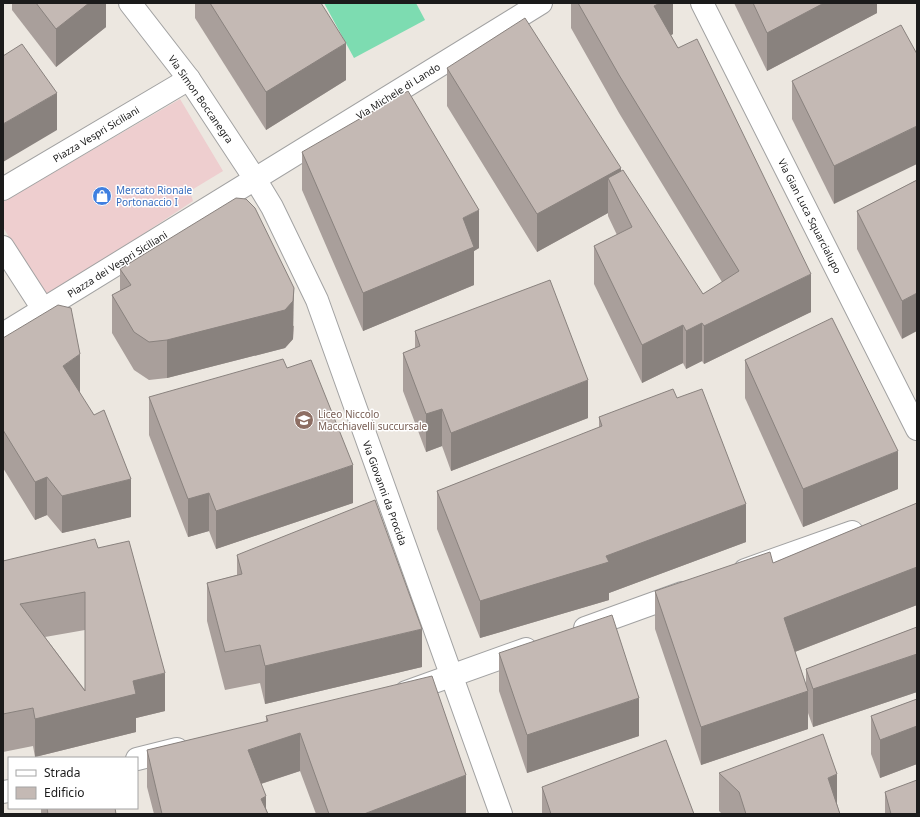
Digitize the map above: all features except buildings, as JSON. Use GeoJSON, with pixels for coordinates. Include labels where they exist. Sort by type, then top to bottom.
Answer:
{"type":"FeatureCollection","features":[{"type":"Feature","properties":{"kind":"street","name":"Via Simon Boccanegra"},"geometry":{"type":"LineString","coordinates":[[130,3],[190,79],[255,179]]}},
{"type":"Feature","properties":{"kind":"street","name":"Via Michele di Lando"},"geometry":{"type":"LineString","coordinates":[[255,179],[541,3]]}},
{"type":"Feature","properties":{"kind":"street","name":"Via Gian Luca Squarcialupo"},"geometry":{"type":"LineString","coordinates":[[702,3],[917,429]]}},
{"type":"Feature","properties":{"kind":"street","name":"Piazza Vespri Siciliani"},"geometry":{"type":"LineString","coordinates":[[3,189],[190,79]]}},
{"type":"Feature","properties":{"kind":"street","name":"Piazza dei Vespri Siciliani"},"geometry":{"type":"LineString","coordinates":[[43,309],[255,179]]}},
{"type":"Feature","properties":{"kind":"street","name":"Via Giovanni da Procida"},"geometry":{"type":"LineString","coordinates":[[255,179],[272,207],[317,300],[501,814]]}},
{"type":"Feature","properties":{"kind":"street"},"geometry":{"type":"LineString","coordinates":[[3,246],[43,309],[3,334]]}},
{"type":"Feature","properties":{"kind":"street"},"geometry":{"type":"LineString","coordinates":[[727,577],[869,526]]}},
{"type":"Feature","properties":{"kind":"street"},"geometry":{"type":"LineString","coordinates":[[387,697],[417,690],[451,676],[704,585]]}},
{"type":"Feature","properties":{"kind":"street"},"geometry":{"type":"LineString","coordinates":[[138,759],[198,744]]}},
{"type":"Feature","properties":{"kind":"shaded area","name":"Mercato Rionale Portonaccio I"},"geometry":{"type":"Polygon","coordinates":[[[180,99],[223,171],[190,191],[193,201],[45,299],[3,227],[3,202],[180,99]]]}},
{"type":"Feature","properties":{"kind":"green space"},"geometry":{"type":"Polygon","coordinates":[[[324,3],[416,3],[425,20],[354,58],[324,3]]]}},
{"type":"Feature","properties":{"kind":"place","name":"Mercato Rionale Portonaccio I"},"geometry":{"type":"Point","coordinates":[102,196]}},
{"type":"Feature","properties":{"kind":"place","name":"Liceo Niccolo Macchiavelli succursale"},"geometry":{"type":"Point","coordinates":[304,420]}}]}
